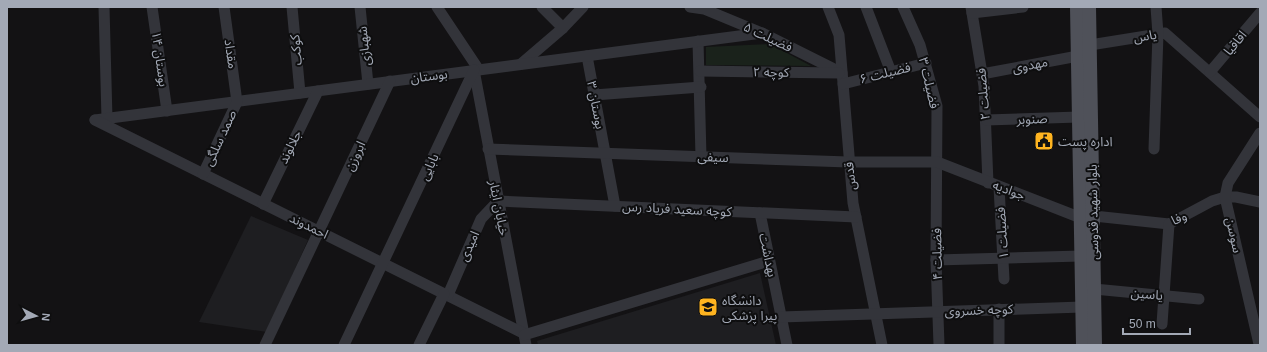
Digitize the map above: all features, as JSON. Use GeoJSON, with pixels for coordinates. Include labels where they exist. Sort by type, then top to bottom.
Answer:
{"type":"FeatureCollection","features":[{"type":"Feature","properties":{"kind":"main road","name":"بلوار شهید قدوسی"},"geometry":{"type":"LineString","coordinates":[[1077,7],[1079,117],[1094,289],[1095,345]]}},
{"type":"Feature","properties":{"kind":"main road","name":"بلوار شهید قدوسی"},"geometry":{"type":"LineString","coordinates":[[1083,345],[1081,256],[1087,217],[1090,45],[1089,7]]}},
{"type":"Feature","properties":{"kind":"street"},"geometry":{"type":"LineString","coordinates":[[104,7],[107,119]]}},
{"type":"Feature","properties":{"kind":"street","name":"بوستان ۱۴"},"geometry":{"type":"LineString","coordinates":[[152,7],[167,111]]}},
{"type":"Feature","properties":{"kind":"street","name":"مقداد"},"geometry":{"type":"LineString","coordinates":[[224,7],[237,102]]}},
{"type":"Feature","properties":{"kind":"street","name":"کوکب"},"geometry":{"type":"LineString","coordinates":[[292,7],[300,93]]}},
{"type":"Feature","properties":{"kind":"street","name":"شهبازی"},"geometry":{"type":"LineString","coordinates":[[360,7],[368,84]]}},
{"type":"Feature","properties":{"kind":"street"},"geometry":{"type":"LineString","coordinates":[[437,7],[477,70]]}},
{"type":"Feature","properties":{"kind":"street"},"geometry":{"type":"LineString","coordinates":[[542,7],[563,28]]}},
{"type":"Feature","properties":{"kind":"street"},"geometry":{"type":"LineString","coordinates":[[521,64],[563,28],[583,7]]}},
{"type":"Feature","properties":{"kind":"street","name":"فضیلت ۵"},"geometry":{"type":"LineString","coordinates":[[690,7],[705,8],[762,33],[843,79]]}},
{"type":"Feature","properties":{"kind":"street","name":"قدس"},"geometry":{"type":"LineString","coordinates":[[828,7],[838,35],[843,79],[848,162],[856,217],[882,345]]}},
{"type":"Feature","properties":{"kind":"street"},"geometry":{"type":"LineString","coordinates":[[866,7],[891,72]]}},
{"type":"Feature","properties":{"kind":"street","name":"فضیلت ۳"},"geometry":{"type":"LineString","coordinates":[[903,7],[926,62],[936,106],[937,162]]}},
{"type":"Feature","properties":{"kind":"street"},"geometry":{"type":"LineString","coordinates":[[971,10],[1023,7]]}},
{"type":"Feature","properties":{"kind":"street"},"geometry":{"type":"LineString","coordinates":[[1154,149],[1158,34],[1156,7]]}},
{"type":"Feature","properties":{"kind":"street","name":"فضیلت ۲"},"geometry":{"type":"LineString","coordinates":[[971,10],[982,74],[993,185]]}},
{"type":"Feature","properties":{"kind":"street","name":"اقاقیا"},"geometry":{"type":"LineString","coordinates":[[1210,72],[1260,13]]}},
{"type":"Feature","properties":{"kind":"street","name":"بوستان"},"geometry":{"type":"LineString","coordinates":[[95,120],[762,33]]}},
{"type":"Feature","properties":{"kind":"street","name":"یاس"},"geometry":{"type":"LineString","coordinates":[[1090,45],[1165,33],[1260,117]]}},
{"type":"Feature","properties":{"kind":"street"},"geometry":{"type":"LineString","coordinates":[[698,41],[700,71],[701,157]]}},
{"type":"Feature","properties":{"kind":"street","name":"بوستان ۳"},"geometry":{"type":"LineString","coordinates":[[587,56],[615,206]]}},
{"type":"Feature","properties":{"kind":"street","name":"مهدوی"},"geometry":{"type":"LineString","coordinates":[[982,74],[1078,56]]}},
{"type":"Feature","properties":{"kind":"street","name":"فضیلت ۶"},"geometry":{"type":"LineString","coordinates":[[843,79],[891,72],[926,62]]}},
{"type":"Feature","properties":{"kind":"street","name":"خیابان ایثار"},"geometry":{"type":"LineString","coordinates":[[477,70],[488,149],[524,338]]}},
{"type":"Feature","properties":{"kind":"street","name":"بابایی"},"geometry":{"type":"LineString","coordinates":[[344,345],[477,70]]}},
{"type":"Feature","properties":{"kind":"street","name":"کوچه ۲"},"geometry":{"type":"LineString","coordinates":[[700,71],[843,79]]}},
{"type":"Feature","properties":{"kind":"street","name":"ابروزن"},"geometry":{"type":"LineString","coordinates":[[265,345],[390,81]]}},
{"type":"Feature","properties":{"kind":"street"},"geometry":{"type":"LineString","coordinates":[[594,95],[700,87]]}},
{"type":"Feature","properties":{"kind":"street","name":"جلالوند"},"geometry":{"type":"LineString","coordinates":[[263,204],[318,91]]}},
{"type":"Feature","properties":{"kind":"street","name":"صمد سلگی"},"geometry":{"type":"LineString","coordinates":[[203,174],[237,102]]}},
{"type":"Feature","properties":{"kind":"street","name":"صنوبر"},"geometry":{"type":"LineString","coordinates":[[986,120],[1079,117]]}},
{"type":"Feature","properties":{"kind":"street","name":"احمدوند"},"geometry":{"type":"LineString","coordinates":[[95,120],[384,263],[524,338]]}},
{"type":"Feature","properties":{"kind":"street"},"geometry":{"type":"LineString","coordinates":[[1225,197],[1228,183],[1260,133]]}},
{"type":"Feature","properties":{"kind":"street","name":"سیفی"},"geometry":{"type":"LineString","coordinates":[[488,149],[848,162],[937,162]]}},
{"type":"Feature","properties":{"kind":"street","name":"جوادیه"},"geometry":{"type":"LineString","coordinates":[[937,162],[993,185],[1087,217]]}},
{"type":"Feature","properties":{"kind":"street","name":"فضیلت ۴"},"geometry":{"type":"LineString","coordinates":[[937,162],[936,260],[940,345]]}},
{"type":"Feature","properties":{"kind":"street","name":"فضیلت ۱"},"geometry":{"type":"LineString","coordinates":[[993,185],[1004,257],[1004,279]]}},
{"type":"Feature","properties":{"kind":"street","name":"وفا"},"geometry":{"type":"LineString","coordinates":[[1087,217],[1169,224],[1212,201],[1225,197],[1236,197],[1260,202]]}},
{"type":"Feature","properties":{"kind":"street","name":"سوسن"},"geometry":{"type":"LineString","coordinates":[[1225,197],[1258,344]]}},
{"type":"Feature","properties":{"kind":"street","name":"کوچه سعید فریاد رس"},"geometry":{"type":"LineString","coordinates":[[498,201],[856,217]]}},
{"type":"Feature","properties":{"kind":"street","name":"امیدی"},"geometry":{"type":"LineString","coordinates":[[419,345],[446,295],[481,219],[498,201]]}},
{"type":"Feature","properties":{"kind":"street","name":"بهداشت"},"geometry":{"type":"LineString","coordinates":[[760,213],[787,345]]}},
{"type":"Feature","properties":{"kind":"street"},"geometry":{"type":"LineString","coordinates":[[1162,324],[1169,224]]}},
{"type":"Feature","properties":{"kind":"street"},"geometry":{"type":"LineString","coordinates":[[936,260],[1081,256]]}},
{"type":"Feature","properties":{"kind":"street"},"geometry":{"type":"LineString","coordinates":[[524,338],[769,261]]}},
{"type":"Feature","properties":{"kind":"street","name":"یاسین"},"geometry":{"type":"LineString","coordinates":[[1094,289],[1199,299]]}},
{"type":"Feature","properties":{"kind":"street","name":"کوچه خسروی"},"geometry":{"type":"LineString","coordinates":[[781,317],[1082,307]]}},
{"type":"Feature","properties":{"kind":"street"},"geometry":{"type":"LineString","coordinates":[[999,310],[999,345]]}},
{"type":"Feature","properties":{"kind":"shaded area"},"geometry":{"type":"Polygon","coordinates":[[[770,44],[811,66],[706,65],[706,47],[770,44]]]}},
{"type":"Feature","properties":{"kind":"shaded area"},"geometry":{"type":"Polygon","coordinates":[[[251,216],[308,240],[267,332],[199,322],[251,216]]]}},
{"type":"Feature","properties":{"kind":"shaded area","name":"دانشگاه پیرا پزشکی"},"geometry":{"type":"Polygon","coordinates":[[[760,273],[776,345],[538,345],[537,341],[760,273]]]}},
{"type":"Feature","properties":{"kind":"place","name":"اداره پست"},"geometry":{"type":"Point","coordinates":[1044,141]}},
{"type":"Feature","properties":{"kind":"place","name":"دانشگاه پیرا پزشکی"},"geometry":{"type":"Point","coordinates":[708,307]}}]}
